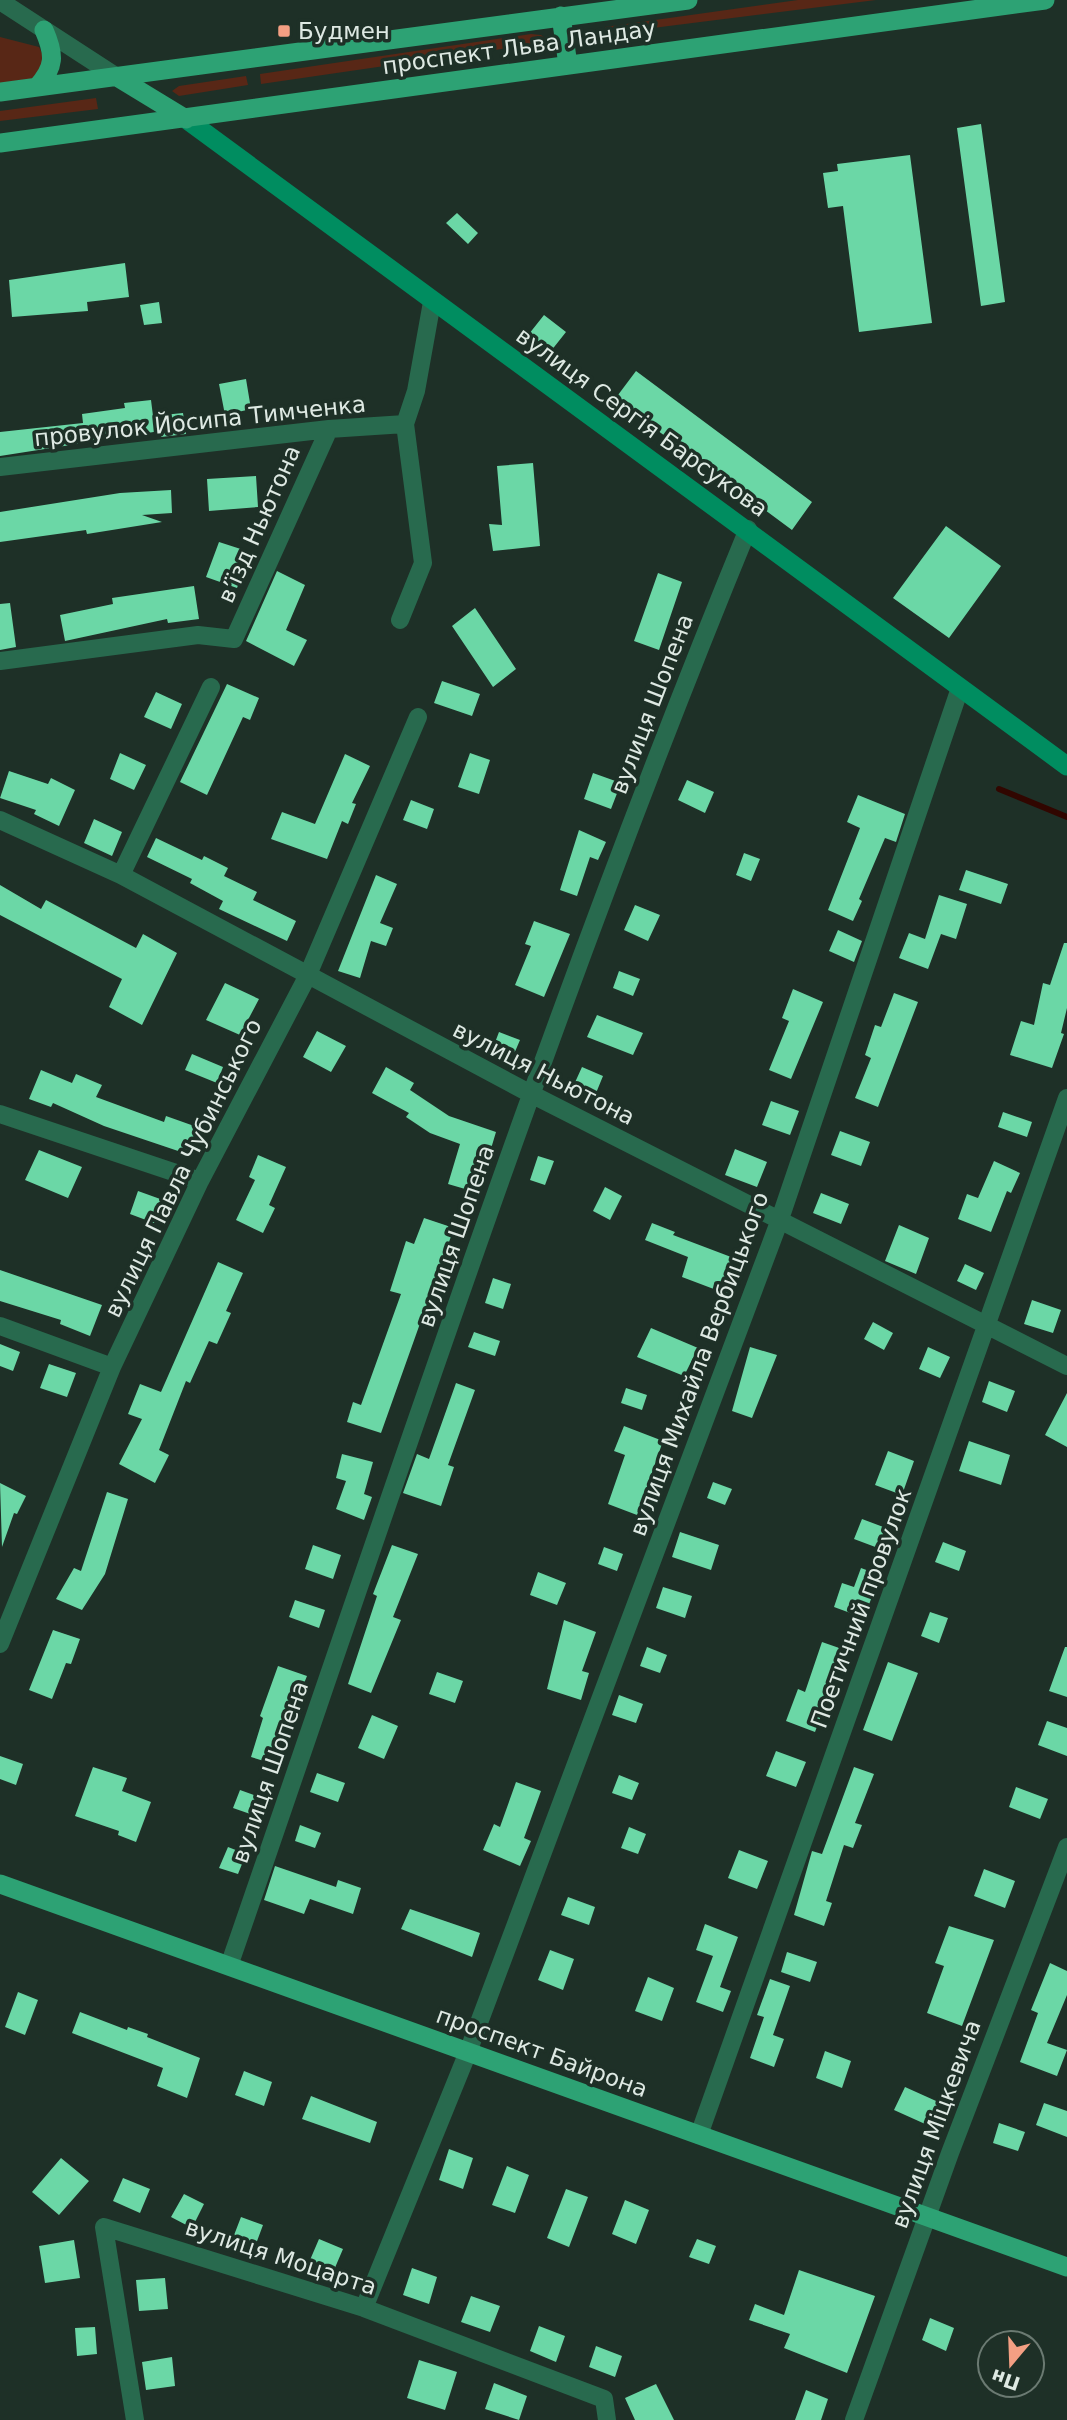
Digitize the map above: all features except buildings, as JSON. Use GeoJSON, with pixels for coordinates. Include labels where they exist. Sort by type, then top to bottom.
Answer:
{"type":"FeatureCollection","features":[{"type":"Feature","properties":{"kind":"main road","name":"проспект Льва Ландау"},"geometry":{"type":"LineString","coordinates":[[0,92],[688,0]]}},
{"type":"Feature","properties":{"kind":"main road","name":"проспект Льва Ландау"},"geometry":{"type":"LineString","coordinates":[[0,143],[1045,0]]}},
{"type":"Feature","properties":{"kind":"main road"},"geometry":{"type":"LineString","coordinates":[[561,16],[568,65]]}},
{"type":"Feature","properties":{"kind":"main road"},"geometry":{"type":"LineString","coordinates":[[37,87],[53,63],[52,50],[44,30]]}},
{"type":"Feature","properties":{"kind":"main road"},"geometry":{"type":"LineString","coordinates":[[117,77],[186,118]]}},
{"type":"Feature","properties":{"kind":"main road","name":"вулиця Сергія Барсукова"},"geometry":{"type":"LineString","coordinates":[[186,118],[432,302],[748,529],[1067,766]]}},
{"type":"Feature","properties":{"kind":"main road","name":"проспект Байрона"},"geometry":{"type":"LineString","coordinates":[[0,1884],[1067,2267]]}},
{"type":"Feature","properties":{"kind":"street"},"geometry":{"type":"LineString","coordinates":[[0,1],[117,77]]}},
{"type":"Feature","properties":{"kind":"street"},"geometry":{"type":"LineString","coordinates":[[400,620],[423,563],[405,424],[416,391],[432,302]]}},
{"type":"Feature","properties":{"kind":"street","name":"провулок Йосипа Тимченка"},"geometry":{"type":"LineString","coordinates":[[0,467],[329,429],[405,424]]}},
{"type":"Feature","properties":{"kind":"street","name":"в’їзд Ньютона"},"geometry":{"type":"LineString","coordinates":[[0,661],[198,635],[234,639],[329,429]]}},
{"type":"Feature","properties":{"kind":"street","name":"вулиця Шопена"},"geometry":{"type":"LineString","coordinates":[[229,1966],[531,1094],[688,675],[748,529]]}},
{"type":"Feature","properties":{"kind":"street"},"geometry":{"type":"LineString","coordinates":[[121,875],[211,687]]}},
{"type":"Feature","properties":{"kind":"street","name":"вулиця Михайла Вербицького"},"geometry":{"type":"LineString","coordinates":[[365,2308],[468,2052],[779,1222],[960,688]]}},
{"type":"Feature","properties":{"kind":"street","name":"вулиця Павла Чубинського"},"geometry":{"type":"LineString","coordinates":[[0,1644],[112,1367],[200,1181],[307,976],[418,717]]}},
{"type":"Feature","properties":{"kind":"street","name":"вулиця Ньютона"},"geometry":{"type":"LineString","coordinates":[[0,820],[121,875],[531,1094],[779,1222],[988,1323],[1067,1366]]}},
{"type":"Feature","properties":{"kind":"street","name":"Поетичний провулок"},"geometry":{"type":"LineString","coordinates":[[699,2135],[1067,1098]]}},
{"type":"Feature","properties":{"kind":"street"},"geometry":{"type":"LineString","coordinates":[[0,1114],[200,1181]]}},
{"type":"Feature","properties":{"kind":"street"},"geometry":{"type":"LineString","coordinates":[[0,1326],[112,1367]]}},
{"type":"Feature","properties":{"kind":"street","name":"вулиця Міцкевича"},"geometry":{"type":"LineString","coordinates":[[854,2420],[1067,1847]]}},
{"type":"Feature","properties":{"kind":"street","name":"вулиця Моцарта"},"geometry":{"type":"LineString","coordinates":[[135,2420],[104,2227],[365,2308],[604,2399],[607,2420]]}},
{"type":"Feature","properties":{"kind":"shaded area"},"geometry":{"type":"Polygon","coordinates":[[[798,0],[876,0],[605,34],[605,27],[798,0]]]}},
{"type":"Feature","properties":{"kind":"shaded area"},"geometry":{"type":"Polygon","coordinates":[[[531,34],[545,38],[542,43],[261,84],[260,74],[531,34]]]}},
{"type":"Feature","properties":{"kind":"shaded area"},"geometry":{"type":"Polygon","coordinates":[[[0,37],[39,47],[44,57],[36,78],[0,83],[0,37]]]}},
{"type":"Feature","properties":{"kind":"shaded area"},"geometry":{"type":"Polygon","coordinates":[[[246,76],[248,85],[179,96],[172,91],[179,86],[246,76]]]}},
{"type":"Feature","properties":{"kind":"shaded area"},"geometry":{"type":"Polygon","coordinates":[[[96,98],[98,109],[0,121],[0,111],[96,98]]]}},
{"type":"Feature","properties":{"kind":"waterway"},"geometry":{"type":"LineString","coordinates":[[999,789],[1067,817]]}},
{"type":"Feature","properties":{"kind":"place","name":"Будмен"},"geometry":{"type":"Point","coordinates":[284,31]}}]}
